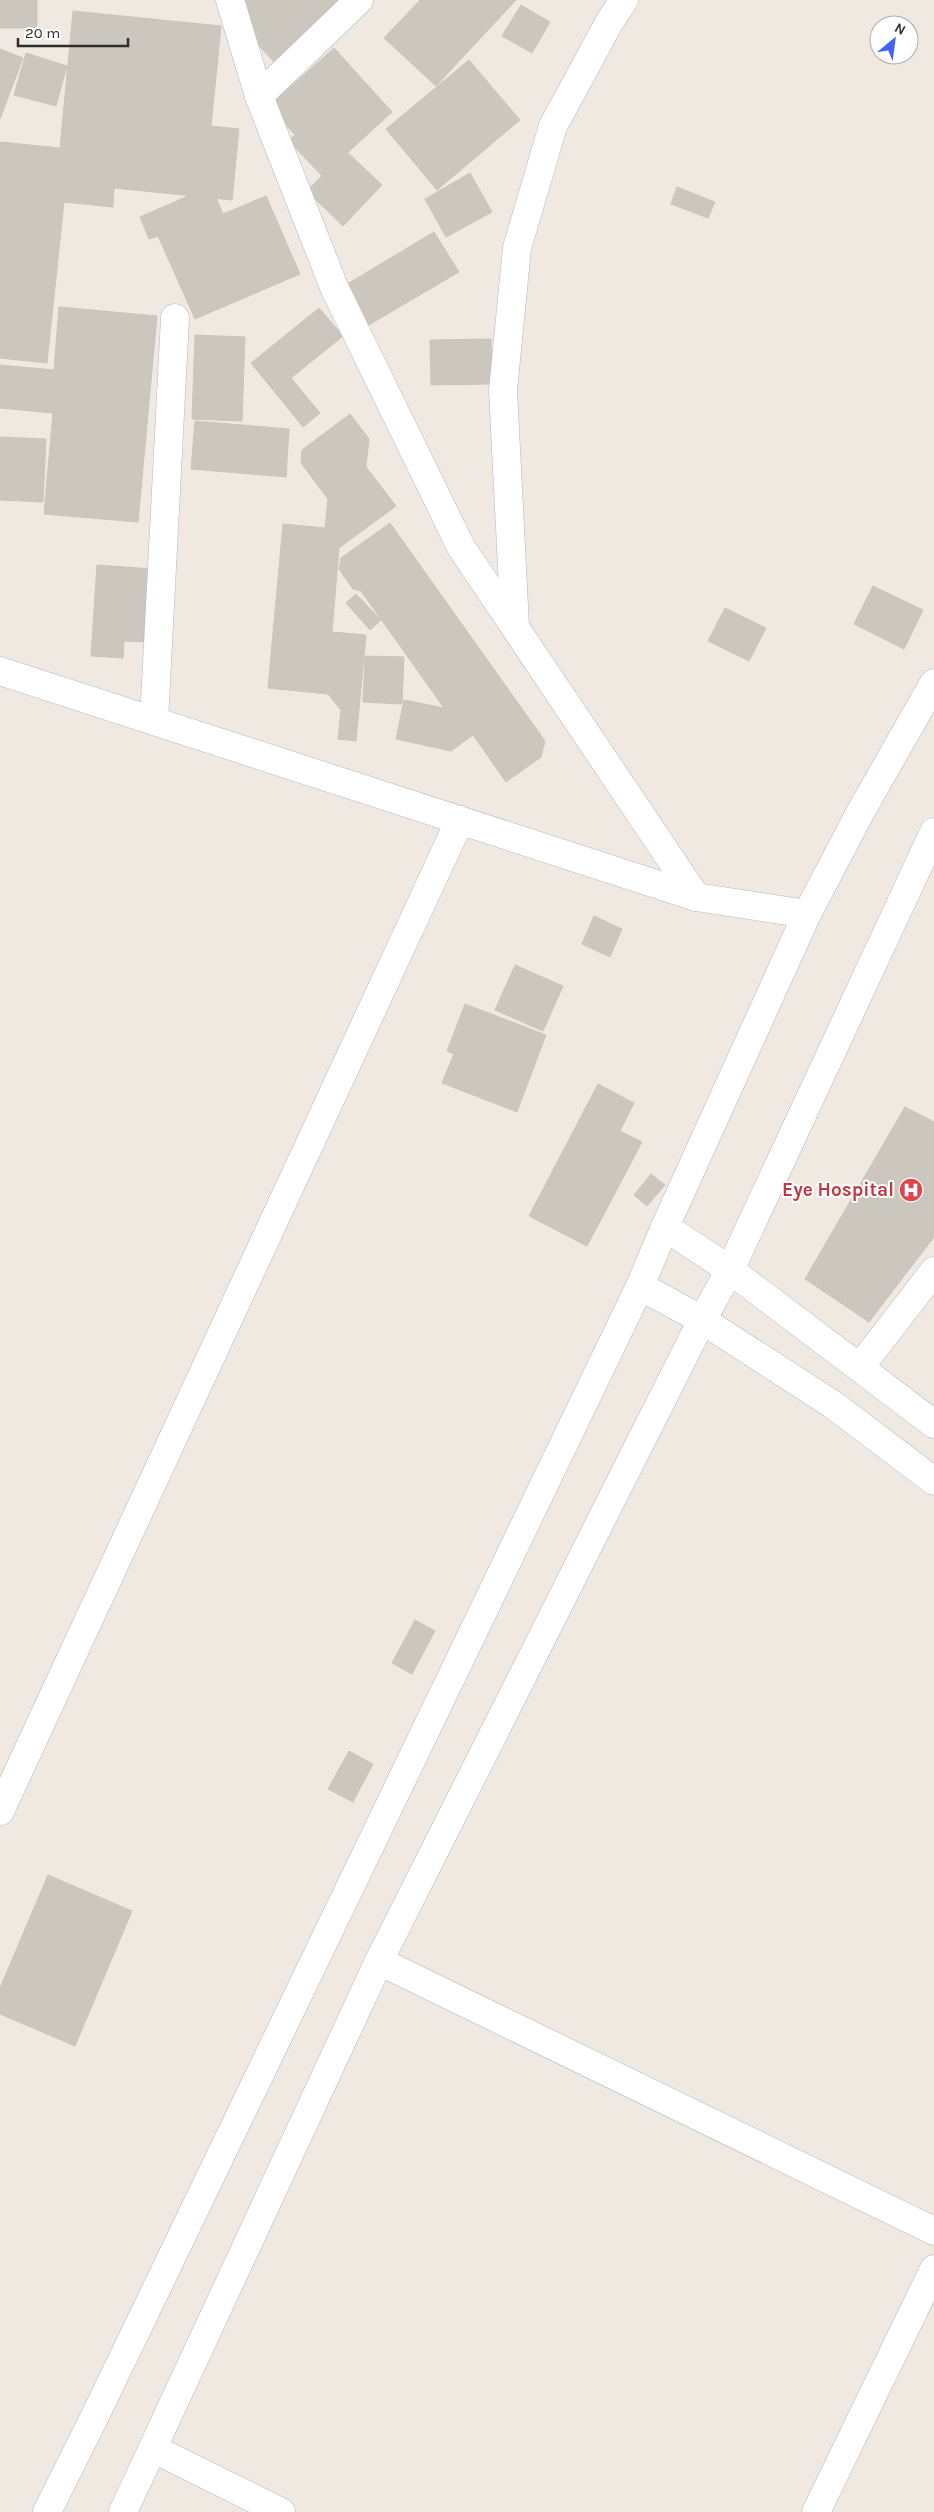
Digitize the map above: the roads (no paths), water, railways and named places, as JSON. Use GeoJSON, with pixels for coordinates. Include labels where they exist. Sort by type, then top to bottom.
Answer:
{"type":"FeatureCollection","features":[{"type":"Feature","properties":{"kind":"street"},"geometry":{"type":"LineString","coordinates":[[230,0],[259,96],[334,287],[461,547],[696,897]]}},
{"type":"Feature","properties":{"kind":"street"},"geometry":{"type":"LineString","coordinates":[[259,96],[359,0]]}},
{"type":"Feature","properties":{"kind":"street"},"geometry":{"type":"LineString","coordinates":[[515,626],[502,390],[517,248],[553,126],[610,21],[624,0]]}},
{"type":"Feature","properties":{"kind":"street"},"geometry":{"type":"LineString","coordinates":[[154,721],[176,318]]}},
{"type":"Feature","properties":{"kind":"street"},"geometry":{"type":"LineString","coordinates":[[0,671],[696,897],[807,914]]}},
{"type":"Feature","properties":{"kind":"street"},"geometry":{"type":"LineString","coordinates":[[47,2512],[640,1286],[807,914],[934,683]]}},
{"type":"Feature","properties":{"kind":"street"},"geometry":{"type":"LineString","coordinates":[[0,1812],[460,820]]}},
{"type":"Feature","properties":{"kind":"street"},"geometry":{"type":"LineString","coordinates":[[123,2512],[154,2449],[379,1961],[702,1320],[730,1270],[934,832]]}},
{"type":"Feature","properties":{"kind":"street"},"geometry":{"type":"LineString","coordinates":[[665,1227],[730,1270],[934,1424]]}},
{"type":"Feature","properties":{"kind":"street"},"geometry":{"type":"LineString","coordinates":[[860,1367],[934,1271]]}},
{"type":"Feature","properties":{"kind":"street"},"geometry":{"type":"LineString","coordinates":[[640,1286],[702,1320],[832,1404],[934,1481]]}},
{"type":"Feature","properties":{"kind":"street"},"geometry":{"type":"LineString","coordinates":[[379,1961],[934,2231]]}},
{"type":"Feature","properties":{"kind":"street"},"geometry":{"type":"LineString","coordinates":[[816,2512],[934,2269]]}},
{"type":"Feature","properties":{"kind":"street"},"geometry":{"type":"LineString","coordinates":[[154,2449],[281,2512]]}},
{"type":"Feature","properties":{"kind":"place","name":"Eye Hospital"},"geometry":{"type":"Point","coordinates":[911,1190]}}]}
